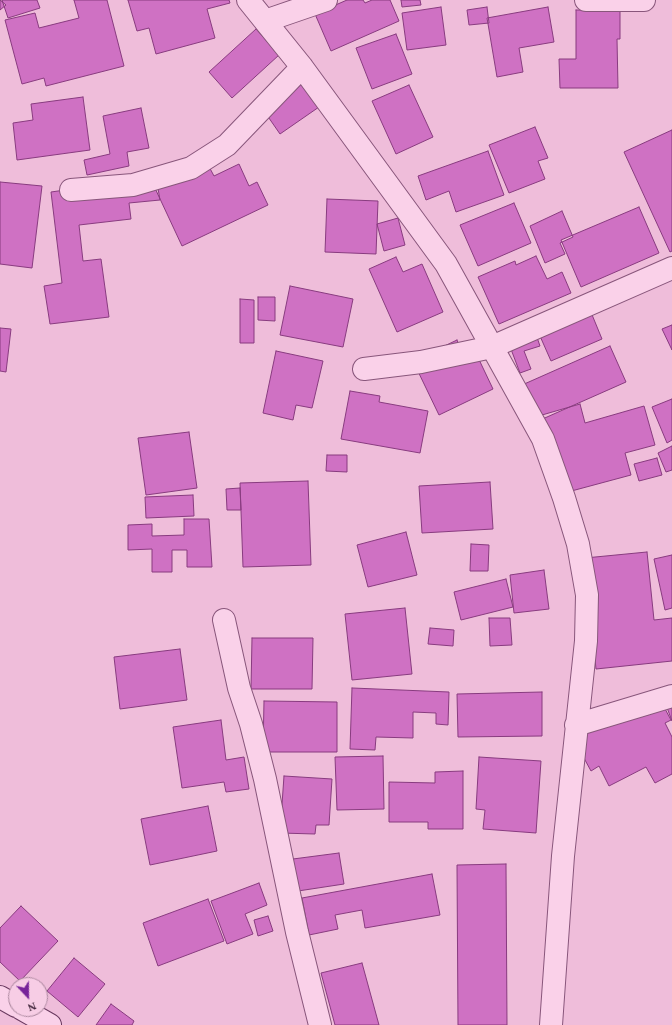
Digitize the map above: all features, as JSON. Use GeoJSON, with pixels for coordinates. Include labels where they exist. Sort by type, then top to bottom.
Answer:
{"type":"FeatureCollection","features":[{"type":"Feature","properties":{"kind":"street"},"geometry":{"type":"LineString","coordinates":[[248,0],[302,67],[446,264],[543,439],[564,498],[578,544],[587,594],[586,641],[563,856],[551,1025]]}},
{"type":"Feature","properties":{"kind":"street"},"geometry":{"type":"LineString","coordinates":[[265,21],[326,0]]}},
{"type":"Feature","properties":{"kind":"street"},"geometry":{"type":"LineString","coordinates":[[586,0],[644,0]]}},
{"type":"Feature","properties":{"kind":"street"},"geometry":{"type":"LineString","coordinates":[[71,190],[133,185],[191,168],[227,145],[302,67]]}},
{"type":"Feature","properties":{"kind":"street"},"geometry":{"type":"LineString","coordinates":[[364,369],[421,362],[492,347],[672,268]]}},
{"type":"Feature","properties":{"kind":"street"},"geometry":{"type":"LineString","coordinates":[[224,620],[239,688],[251,724],[265,779],[297,932],[320,1025]]}},
{"type":"Feature","properties":{"kind":"street"},"geometry":{"type":"LineString","coordinates":[[576,725],[672,696]]}},
{"type":"Feature","properties":{"kind":"street"},"geometry":{"type":"LineString","coordinates":[[36,1017],[50,1025]]}},
{"type":"Feature","properties":{"kind":"building"},"geometry":{"type":"Polygon","coordinates":[[[0,0],[6,5],[0,10],[0,0]]]}},
{"type":"Feature","properties":{"kind":"building"},"geometry":{"type":"Polygon","coordinates":[[[2,0],[37,0],[40,8],[8,18],[2,0]]]}},
{"type":"Feature","properties":{"kind":"building"},"geometry":{"type":"Polygon","coordinates":[[[74,0],[107,0],[124,66],[46,86],[44,78],[22,84],[5,20],[35,13],[39,28],[79,18],[74,0]]]}},
{"type":"Feature","properties":{"kind":"building"},"geometry":{"type":"Polygon","coordinates":[[[128,0],[229,0],[230,3],[207,9],[215,38],[156,54],[149,28],[137,31],[128,0]]]}},
{"type":"Feature","properties":{"kind":"building"},"geometry":{"type":"Polygon","coordinates":[[[347,0],[363,0],[365,3],[372,0],[390,0],[399,21],[331,51],[315,14],[347,0]]]}},
{"type":"Feature","properties":{"kind":"building"},"geometry":{"type":"Polygon","coordinates":[[[401,0],[420,0],[421,5],[402,7],[401,0]]]}},
{"type":"Feature","properties":{"kind":"building"},"geometry":{"type":"Polygon","coordinates":[[[441,7],[446,45],[407,50],[402,13],[441,7]]]}},
{"type":"Feature","properties":{"kind":"building"},"geometry":{"type":"Polygon","coordinates":[[[487,7],[489,23],[469,25],[467,10],[487,7]]]}},
{"type":"Feature","properties":{"kind":"building"},"geometry":{"type":"Polygon","coordinates":[[[548,7],[554,42],[519,48],[523,72],[497,77],[487,18],[548,7]]]}},
{"type":"Feature","properties":{"kind":"building"},"geometry":{"type":"Polygon","coordinates":[[[576,10],[620,10],[620,39],[617,39],[618,88],[560,88],[559,59],[576,59],[576,10]]]}},
{"type":"Feature","properties":{"kind":"building"},"geometry":{"type":"Polygon","coordinates":[[[256,29],[279,55],[232,98],[209,72],[256,29]]]}},
{"type":"Feature","properties":{"kind":"building"},"geometry":{"type":"Polygon","coordinates":[[[396,34],[412,74],[372,89],[356,48],[396,34]]]}},
{"type":"Feature","properties":{"kind":"building"},"geometry":{"type":"Polygon","coordinates":[[[301,81],[319,107],[280,134],[262,108],[301,81]]]}},
{"type":"Feature","properties":{"kind":"building"},"geometry":{"type":"Polygon","coordinates":[[[409,85],[433,137],[396,154],[372,101],[409,85]]]}},
{"type":"Feature","properties":{"kind":"building"},"geometry":{"type":"Polygon","coordinates":[[[83,97],[90,150],[17,160],[13,123],[33,120],[31,104],[83,97]]]}},
{"type":"Feature","properties":{"kind":"building"},"geometry":{"type":"Polygon","coordinates":[[[141,108],[149,148],[127,152],[129,166],[87,175],[84,160],[110,154],[103,116],[141,108]]]}},
{"type":"Feature","properties":{"kind":"building"},"geometry":{"type":"Polygon","coordinates":[[[535,127],[548,158],[538,161],[545,179],[509,193],[489,145],[535,127]]]}},
{"type":"Feature","properties":{"kind":"building"},"geometry":{"type":"Polygon","coordinates":[[[672,130],[672,251],[670,252],[624,152],[672,130]]]}},
{"type":"Feature","properties":{"kind":"building"},"geometry":{"type":"Polygon","coordinates":[[[488,151],[504,195],[456,212],[449,191],[426,200],[418,176],[488,151]]]}},
{"type":"Feature","properties":{"kind":"building"},"geometry":{"type":"Polygon","coordinates":[[[206,161],[214,176],[239,164],[249,186],[257,182],[268,205],[182,246],[154,186],[206,161]]]}},
{"type":"Feature","properties":{"kind":"building"},"geometry":{"type":"Polygon","coordinates":[[[156,177],[160,200],[129,203],[131,219],[79,225],[83,261],[101,259],[109,317],[50,324],[44,286],[62,283],[51,192],[156,177]]]}},
{"type":"Feature","properties":{"kind":"building"},"geometry":{"type":"Polygon","coordinates":[[[0,182],[42,186],[32,268],[0,264],[0,182]]]}},
{"type":"Feature","properties":{"kind":"building"},"geometry":{"type":"Polygon","coordinates":[[[327,199],[378,201],[376,254],[325,252],[327,199]]]}},
{"type":"Feature","properties":{"kind":"building"},"geometry":{"type":"Polygon","coordinates":[[[514,203],[531,243],[478,266],[460,225],[514,203]]]}},
{"type":"Feature","properties":{"kind":"building"},"geometry":{"type":"Polygon","coordinates":[[[639,207],[659,253],[581,287],[561,240],[639,207]]]}},
{"type":"Feature","properties":{"kind":"building"},"geometry":{"type":"Polygon","coordinates":[[[562,211],[573,237],[560,243],[565,254],[545,263],[530,226],[562,211]]]}},
{"type":"Feature","properties":{"kind":"building"},"geometry":{"type":"Polygon","coordinates":[[[398,218],[405,245],[384,251],[377,224],[398,218]]]}},
{"type":"Feature","properties":{"kind":"building"},"geometry":{"type":"Polygon","coordinates":[[[536,256],[547,279],[562,272],[571,293],[499,324],[478,277],[515,261],[516,265],[536,256]]]}},
{"type":"Feature","properties":{"kind":"building"},"geometry":{"type":"Polygon","coordinates":[[[396,257],[403,272],[422,264],[443,312],[397,332],[369,269],[396,257]]]}},
{"type":"Feature","properties":{"kind":"building"},"geometry":{"type":"Polygon","coordinates":[[[290,286],[353,299],[343,347],[280,335],[290,286]]]}},
{"type":"Feature","properties":{"kind":"building"},"geometry":{"type":"Polygon","coordinates":[[[258,297],[275,297],[275,321],[258,320],[258,297]]]}},
{"type":"Feature","properties":{"kind":"building"},"geometry":{"type":"Polygon","coordinates":[[[240,299],[254,300],[254,343],[240,343],[240,299]]]}},
{"type":"Feature","properties":{"kind":"building"},"geometry":{"type":"Polygon","coordinates":[[[588,305],[602,339],[551,361],[536,327],[588,305]]]}},
{"type":"Feature","properties":{"kind":"building"},"geometry":{"type":"Polygon","coordinates":[[[672,325],[672,350],[662,329],[672,325]]]}},
{"type":"Feature","properties":{"kind":"building"},"geometry":{"type":"Polygon","coordinates":[[[533,326],[540,346],[524,351],[531,369],[520,373],[506,336],[533,326]]]}},
{"type":"Feature","properties":{"kind":"building"},"geometry":{"type":"Polygon","coordinates":[[[0,328],[11,329],[6,372],[0,371],[0,328]]]}},
{"type":"Feature","properties":{"kind":"building"},"geometry":{"type":"Polygon","coordinates":[[[457,340],[462,353],[473,347],[493,389],[439,415],[413,361],[457,340]]]}},
{"type":"Feature","properties":{"kind":"building"},"geometry":{"type":"Polygon","coordinates":[[[610,346],[626,382],[538,421],[522,385],[610,346]]]}},
{"type":"Feature","properties":{"kind":"building"},"geometry":{"type":"Polygon","coordinates":[[[276,351],[323,361],[312,408],[296,405],[293,420],[263,413],[276,351]]]}},
{"type":"Feature","properties":{"kind":"building"},"geometry":{"type":"Polygon","coordinates":[[[350,391],[380,396],[379,402],[428,411],[420,453],[341,439],[350,391]]]}},
{"type":"Feature","properties":{"kind":"building"},"geometry":{"type":"Polygon","coordinates":[[[672,399],[672,440],[667,443],[652,407],[672,399]]]}},
{"type":"Feature","properties":{"kind":"building"},"geometry":{"type":"Polygon","coordinates":[[[580,404],[585,423],[644,406],[655,445],[625,453],[631,475],[564,493],[542,415],[580,404]]]}},
{"type":"Feature","properties":{"kind":"building"},"geometry":{"type":"Polygon","coordinates":[[[189,432],[197,488],[146,495],[138,438],[189,432]]]}},
{"type":"Feature","properties":{"kind":"building"},"geometry":{"type":"Polygon","coordinates":[[[672,446],[672,470],[666,472],[658,453],[672,446]]]}},
{"type":"Feature","properties":{"kind":"building"},"geometry":{"type":"Polygon","coordinates":[[[327,455],[347,455],[347,472],[326,471],[327,455]]]}},
{"type":"Feature","properties":{"kind":"building"},"geometry":{"type":"Polygon","coordinates":[[[657,458],[662,475],[639,481],[634,464],[657,458]]]}},
{"type":"Feature","properties":{"kind":"building"},"geometry":{"type":"Polygon","coordinates":[[[308,481],[311,565],[243,567],[240,483],[308,481]]]}},
{"type":"Feature","properties":{"kind":"building"},"geometry":{"type":"Polygon","coordinates":[[[490,482],[493,529],[422,533],[419,486],[490,482]]]}},
{"type":"Feature","properties":{"kind":"building"},"geometry":{"type":"Polygon","coordinates":[[[240,488],[241,510],[227,510],[226,489],[240,488]]]}},
{"type":"Feature","properties":{"kind":"building"},"geometry":{"type":"Polygon","coordinates":[[[193,495],[194,516],[146,518],[145,497],[193,495]]]}},
{"type":"Feature","properties":{"kind":"building"},"geometry":{"type":"Polygon","coordinates":[[[184,519],[209,519],[212,567],[187,567],[187,550],[172,550],[172,572],[152,572],[152,549],[128,550],[128,525],[152,524],[152,536],[184,535],[184,519]]]}},
{"type":"Feature","properties":{"kind":"building"},"geometry":{"type":"Polygon","coordinates":[[[406,532],[417,575],[368,587],[357,545],[406,532]]]}},
{"type":"Feature","properties":{"kind":"building"},"geometry":{"type":"Polygon","coordinates":[[[471,544],[489,545],[488,571],[470,571],[471,544]]]}},
{"type":"Feature","properties":{"kind":"building"},"geometry":{"type":"Polygon","coordinates":[[[647,552],[654,620],[672,618],[672,661],[596,669],[585,558],[647,552]]]}},
{"type":"Feature","properties":{"kind":"building"},"geometry":{"type":"Polygon","coordinates":[[[672,555],[672,608],[665,610],[654,559],[672,555]]]}},
{"type":"Feature","properties":{"kind":"building"},"geometry":{"type":"Polygon","coordinates":[[[544,570],[549,609],[514,613],[510,575],[544,570]]]}},
{"type":"Feature","properties":{"kind":"building"},"geometry":{"type":"Polygon","coordinates":[[[506,579],[513,607],[461,620],[454,592],[506,579]]]}},
{"type":"Feature","properties":{"kind":"building"},"geometry":{"type":"Polygon","coordinates":[[[405,608],[412,674],[352,680],[345,614],[405,608]]]}},
{"type":"Feature","properties":{"kind":"building"},"geometry":{"type":"Polygon","coordinates":[[[489,618],[510,618],[512,645],[490,646],[489,618]]]}},
{"type":"Feature","properties":{"kind":"building"},"geometry":{"type":"Polygon","coordinates":[[[430,628],[454,630],[453,646],[428,644],[430,628]]]}},
{"type":"Feature","properties":{"kind":"building"},"geometry":{"type":"Polygon","coordinates":[[[252,638],[313,638],[312,689],[251,689],[252,638]]]}},
{"type":"Feature","properties":{"kind":"building"},"geometry":{"type":"Polygon","coordinates":[[[180,649],[187,700],[120,709],[114,657],[180,649]]]}},
{"type":"Feature","properties":{"kind":"building"},"geometry":{"type":"Polygon","coordinates":[[[352,688],[449,692],[448,725],[436,724],[436,713],[413,712],[413,738],[376,737],[375,750],[350,749],[352,688]]]}},
{"type":"Feature","properties":{"kind":"building"},"geometry":{"type":"Polygon","coordinates":[[[542,692],[542,736],[458,737],[457,694],[542,692]]]}},
{"type":"Feature","properties":{"kind":"building"},"geometry":{"type":"Polygon","coordinates":[[[656,692],[671,720],[665,723],[672,737],[672,774],[655,783],[646,767],[609,786],[599,766],[591,771],[572,736],[656,692]]]}},
{"type":"Feature","properties":{"kind":"building"},"geometry":{"type":"Polygon","coordinates":[[[672,693],[672,721],[663,697],[672,693]]]}},
{"type":"Feature","properties":{"kind":"building"},"geometry":{"type":"Polygon","coordinates":[[[264,701],[337,702],[337,752],[263,752],[264,701]]]}},
{"type":"Feature","properties":{"kind":"building"},"geometry":{"type":"Polygon","coordinates":[[[221,720],[226,760],[244,757],[249,789],[226,792],[224,782],[182,788],[173,727],[221,720]]]}},
{"type":"Feature","properties":{"kind":"building"},"geometry":{"type":"Polygon","coordinates":[[[383,756],[384,809],[337,810],[335,757],[383,756]]]}},
{"type":"Feature","properties":{"kind":"building"},"geometry":{"type":"Polygon","coordinates":[[[479,757],[541,761],[536,833],[483,829],[485,810],[476,809],[479,757]]]}},
{"type":"Feature","properties":{"kind":"building"},"geometry":{"type":"Polygon","coordinates":[[[463,771],[463,829],[428,829],[428,822],[389,822],[389,782],[435,783],[435,772],[463,771]]]}},
{"type":"Feature","properties":{"kind":"building"},"geometry":{"type":"Polygon","coordinates":[[[284,776],[332,779],[329,825],[316,825],[315,834],[280,833],[284,776]]]}},
{"type":"Feature","properties":{"kind":"building"},"geometry":{"type":"Polygon","coordinates":[[[208,806],[217,851],[150,865],[141,819],[208,806]]]}},
{"type":"Feature","properties":{"kind":"building"},"geometry":{"type":"Polygon","coordinates":[[[339,853],[344,884],[298,891],[293,859],[339,853]]]}},
{"type":"Feature","properties":{"kind":"building"},"geometry":{"type":"Polygon","coordinates":[[[506,864],[507,1025],[458,1025],[457,865],[506,864]]]}},
{"type":"Feature","properties":{"kind":"building"},"geometry":{"type":"Polygon","coordinates":[[[432,874],[440,915],[365,928],[362,910],[335,915],[338,929],[309,935],[302,898],[432,874]]]}},
{"type":"Feature","properties":{"kind":"building"},"geometry":{"type":"Polygon","coordinates":[[[259,883],[267,905],[245,914],[253,934],[227,944],[211,901],[259,883]]]}},
{"type":"Feature","properties":{"kind":"building"},"geometry":{"type":"Polygon","coordinates":[[[208,899],[224,941],[158,966],[143,923],[208,899]]]}},
{"type":"Feature","properties":{"kind":"building"},"geometry":{"type":"Polygon","coordinates":[[[21,906],[58,941],[24,977],[16,977],[0,962],[0,928],[21,906]]]}},
{"type":"Feature","properties":{"kind":"building"},"geometry":{"type":"Polygon","coordinates":[[[268,916],[273,931],[258,936],[254,920],[268,916]]]}},
{"type":"Feature","properties":{"kind":"building"},"geometry":{"type":"Polygon","coordinates":[[[74,958],[105,984],[78,1017],[48,992],[48,990],[74,958]]]}},
{"type":"Feature","properties":{"kind":"building"},"geometry":{"type":"Polygon","coordinates":[[[362,963],[379,1025],[335,1025],[321,973],[362,963]]]}},
{"type":"Feature","properties":{"kind":"building"},"geometry":{"type":"Polygon","coordinates":[[[111,1004],[134,1021],[132,1025],[96,1025],[111,1004]]]}}]}
